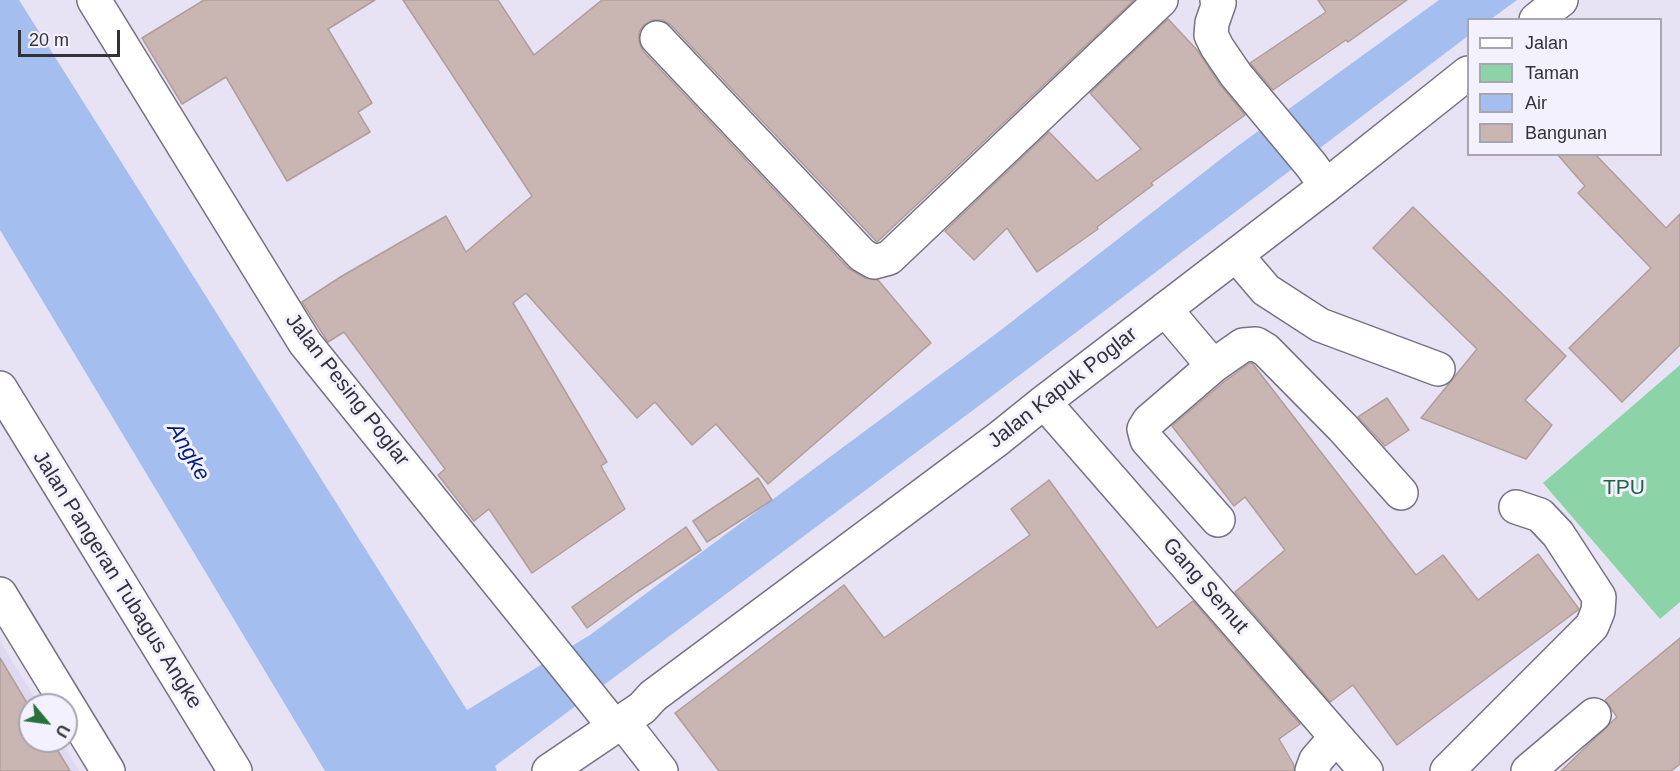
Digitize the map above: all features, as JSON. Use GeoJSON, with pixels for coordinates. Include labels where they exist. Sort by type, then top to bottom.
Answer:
{"type":"FeatureCollection","features":[{"type":"Feature","properties":{"kind":"street","name":"Jalan Pesing Poglar"},"geometry":{"type":"LineString","coordinates":[[94,0],[305,343],[545,639],[604,723]]}},
{"type":"Feature","properties":{"kind":"street"},"geometry":{"type":"LineString","coordinates":[[657,39],[862,255],[874,262],[889,258],[1161,0]]}},
{"type":"Feature","properties":{"kind":"street"},"geometry":{"type":"LineString","coordinates":[[1538,18],[1561,0]]}},
{"type":"Feature","properties":{"kind":"street"},"geometry":{"type":"LineString","coordinates":[[1220,1],[1212,23],[1211,35],[1236,75],[1319,176]]}},
{"type":"Feature","properties":{"kind":"street","name":"Jalan Kapuk Poglar"},"geometry":{"type":"LineString","coordinates":[[604,723],[642,708],[653,696],[998,439],[1236,255],[1319,176],[1467,74]]}},
{"type":"Feature","properties":{"kind":"street"},"geometry":{"type":"LineString","coordinates":[[1236,255],[1266,290],[1320,325],[1438,369]]}},
{"type":"Feature","properties":{"kind":"street"},"geometry":{"type":"LineString","coordinates":[[1165,309],[1213,366]]}},
{"type":"Feature","properties":{"kind":"street"},"geometry":{"type":"LineString","coordinates":[[1218,520],[1147,440],[1144,429],[1149,420],[1213,366],[1243,345],[1256,344],[1266,350],[1343,428],[1401,493]]}},
{"type":"Feature","properties":{"kind":"street","name":"Jalan Pangeran Tubagus Angke"},"geometry":{"type":"LineString","coordinates":[[0,388],[235,771]]}},
{"type":"Feature","properties":{"kind":"street","name":"Gang Semut"},"geometry":{"type":"LineString","coordinates":[[1044,402],[1366,771]]}},
{"type":"Feature","properties":{"kind":"street"},"geometry":{"type":"LineString","coordinates":[[1447,771],[1592,626],[1598,611],[1599,597],[1558,534],[1540,515],[1516,507]]}},
{"type":"Feature","properties":{"kind":"street"},"geometry":{"type":"LineString","coordinates":[[0,594],[108,771]]}},
{"type":"Feature","properties":{"kind":"street"},"geometry":{"type":"LineString","coordinates":[[1528,771],[1594,715]]}},
{"type":"Feature","properties":{"kind":"street"},"geometry":{"type":"LineString","coordinates":[[526,771],[604,723]]}},
{"type":"Feature","properties":{"kind":"street"},"geometry":{"type":"LineString","coordinates":[[549,771],[604,723]]}},
{"type":"Feature","properties":{"kind":"street"},"geometry":{"type":"LineString","coordinates":[[604,723],[661,771]]}},
{"type":"Feature","properties":{"kind":"street"},"geometry":{"type":"LineString","coordinates":[[1312,771],[1316,760],[1336,737]]}},
{"type":"Feature","properties":{"kind":"shaded area"},"geometry":{"type":"Polygon","coordinates":[[[0,641],[32,693],[18,693],[18,753],[68,753],[79,771],[0,771],[0,641]]]}},
{"type":"Feature","properties":{"kind":"green space","name":"TPU"},"geometry":{"type":"Polygon","coordinates":[[[1680,365],[1680,602],[1660,619],[1543,483],[1680,365]]]}},
{"type":"Feature","properties":{"kind":"water","name":"Angke"},"geometry":{"type":"Polygon","coordinates":[[[0,0],[19,0],[467,710],[590,635],[1001,330],[1235,148],[1439,0],[1517,0],[1492,18],[1467,18],[1467,37],[988,399],[495,766],[497,771],[325,771],[0,230],[0,0]]]}},
{"type":"Feature","properties":{"kind":"building"},"geometry":{"type":"Polygon","coordinates":[[[204,0],[375,0],[328,29],[372,103],[358,112],[370,132],[287,181],[226,77],[182,104],[142,38],[204,0]]]}},
{"type":"Feature","properties":{"kind":"building"},"geometry":{"type":"Polygon","coordinates":[[[403,0],[498,0],[534,55],[602,0],[1134,0],[877,242],[671,25],[663,20],[653,20],[644,25],[639,32],[639,42],[643,51],[848,268],[865,278],[878,280],[931,343],[768,484],[716,424],[692,445],[655,402],[637,418],[526,293],[513,303],[607,462],[601,466],[625,509],[532,573],[489,509],[474,521],[438,475],[445,469],[344,332],[328,342],[302,302],[342,276],[446,216],[466,252],[532,196],[403,0]]]}},
{"type":"Feature","properties":{"kind":"building"},"geometry":{"type":"Polygon","coordinates":[[[1318,0],[1407,0],[1348,42],[1346,40],[1273,90],[1250,63],[1326,12],[1318,0]]]}},
{"type":"Feature","properties":{"kind":"building"},"geometry":{"type":"Polygon","coordinates":[[[1168,19],[1198,51],[1221,86],[1245,115],[1151,183],[1153,185],[1097,227],[1098,229],[1037,272],[1007,228],[974,260],[945,231],[1049,132],[1097,181],[1141,149],[1090,93],[1168,19]]]}},
{"type":"Feature","properties":{"kind":"building"},"geometry":{"type":"Polygon","coordinates":[[[1559,156],[1597,156],[1666,228],[1680,214],[1680,345],[1622,402],[1569,348],[1651,268],[1578,193],[1585,186],[1559,156]]]}},
{"type":"Feature","properties":{"kind":"building"},"geometry":{"type":"Polygon","coordinates":[[[1413,207],[1566,356],[1525,400],[1552,425],[1526,459],[1421,418],[1477,349],[1373,248],[1413,207]]]}},
{"type":"Feature","properties":{"kind":"building"},"geometry":{"type":"Polygon","coordinates":[[[1250,363],[1416,575],[1443,555],[1478,600],[1538,554],[1579,609],[1397,745],[1353,685],[1330,702],[1235,592],[1285,550],[1245,497],[1234,506],[1172,426],[1250,363]]]}},
{"type":"Feature","properties":{"kind":"building"},"geometry":{"type":"Polygon","coordinates":[[[1387,398],[1409,430],[1385,446],[1358,417],[1387,398]]]}},
{"type":"Feature","properties":{"kind":"building"},"geometry":{"type":"Polygon","coordinates":[[[758,478],[772,500],[707,542],[693,521],[758,478]]]}},
{"type":"Feature","properties":{"kind":"building"},"geometry":{"type":"Polygon","coordinates":[[[1049,480],[1157,628],[1193,601],[1300,724],[1279,739],[1294,765],[1294,771],[719,771],[675,713],[844,585],[884,638],[1030,535],[1011,509],[1049,480]]]}},
{"type":"Feature","properties":{"kind":"building"},"geometry":{"type":"Polygon","coordinates":[[[686,527],[701,550],[587,628],[572,607],[686,527]]]}},
{"type":"Feature","properties":{"kind":"building"},"geometry":{"type":"Polygon","coordinates":[[[1680,638],[1680,764],[1671,771],[1561,771],[1617,717],[1605,700],[1680,638]]]}},
{"type":"Feature","properties":{"kind":"building"},"geometry":{"type":"Polygon","coordinates":[[[0,658],[21,693],[18,693],[18,753],[59,753],[70,771],[0,771],[0,658]]]}}]}
